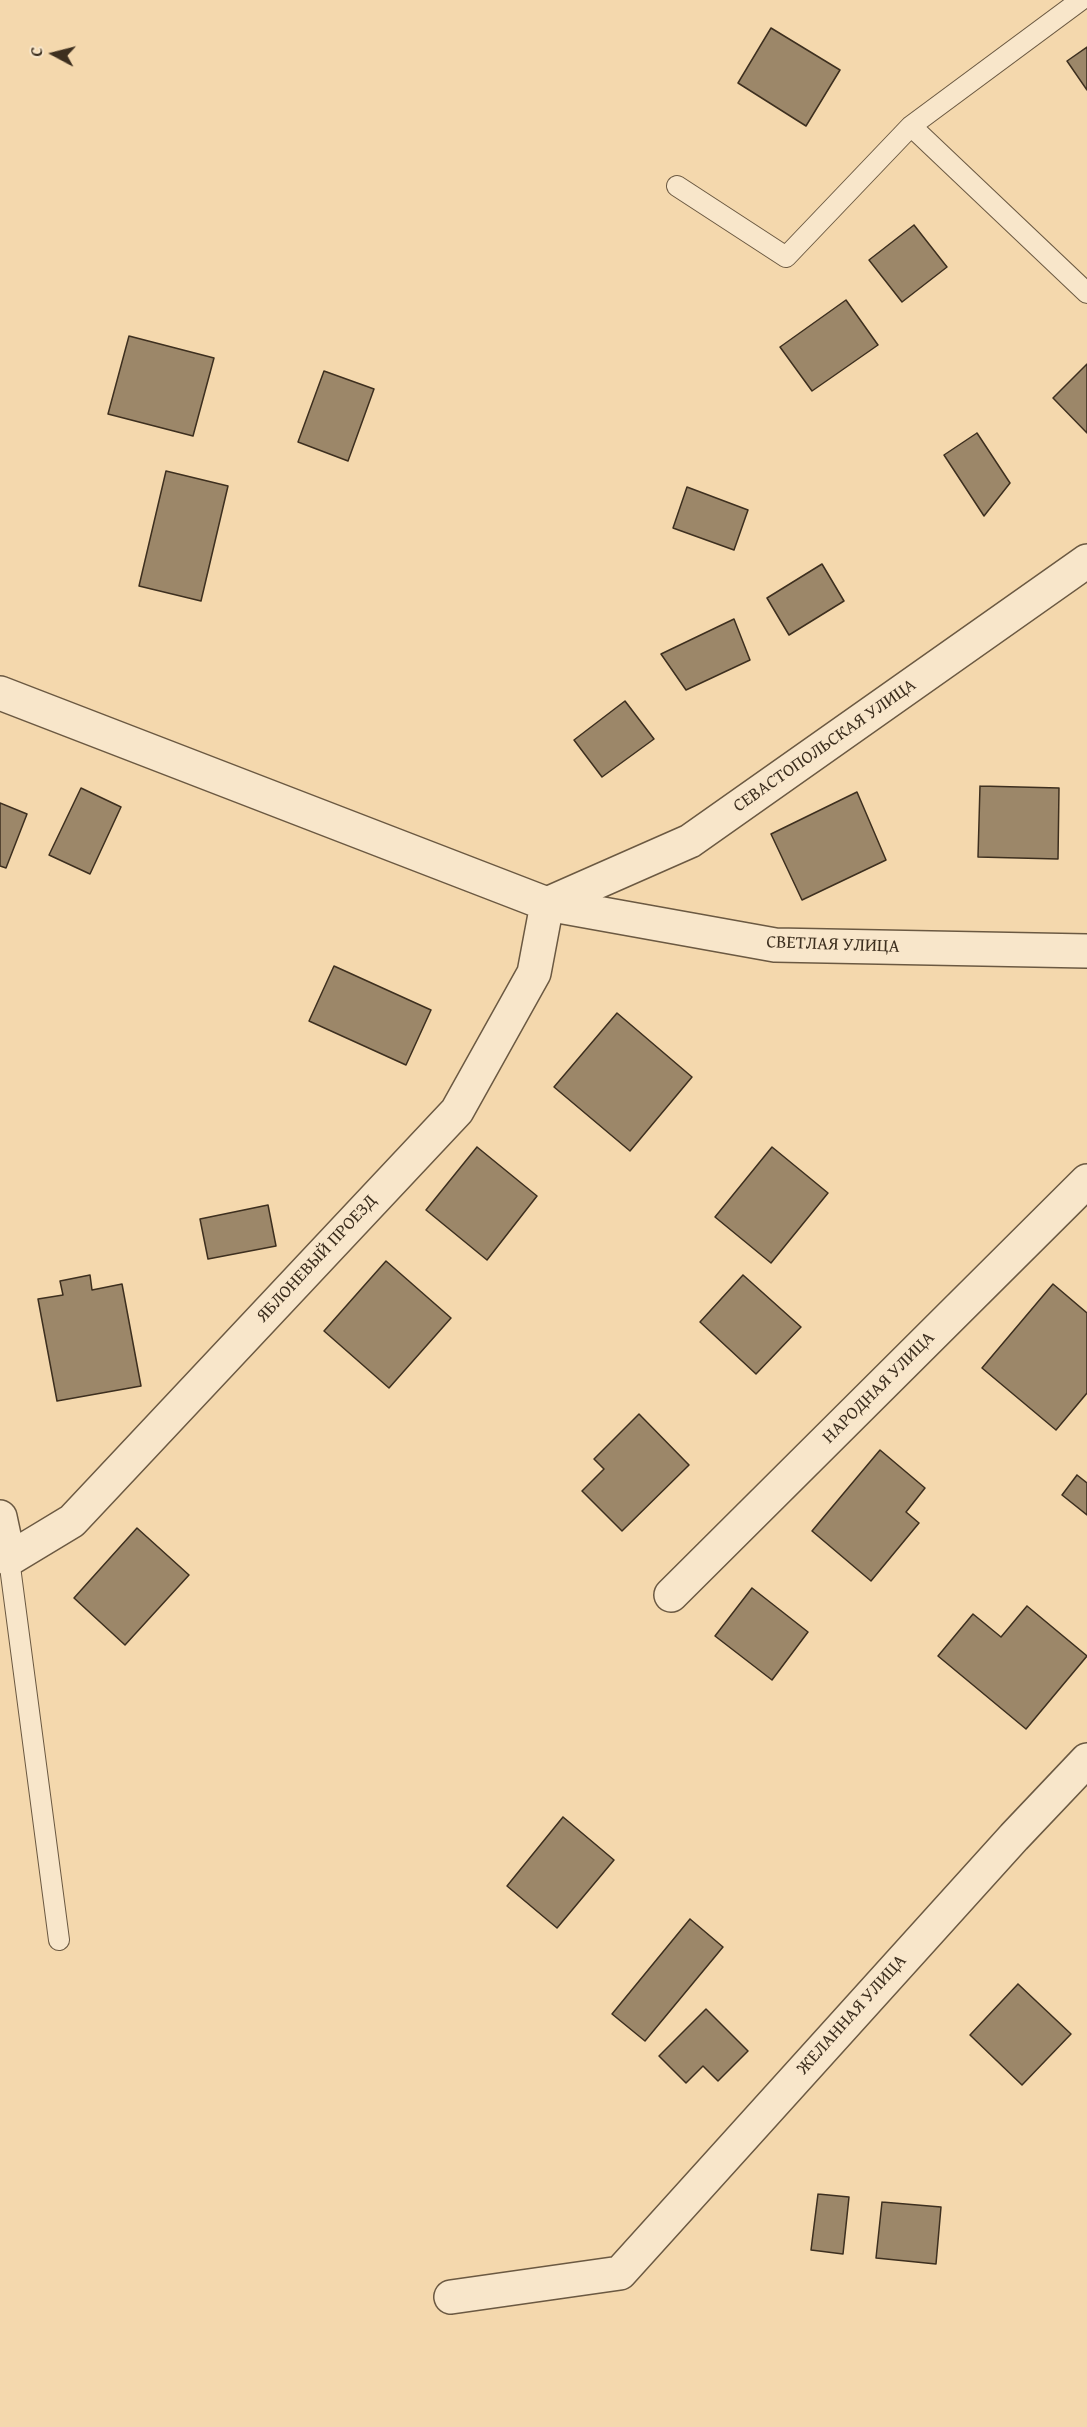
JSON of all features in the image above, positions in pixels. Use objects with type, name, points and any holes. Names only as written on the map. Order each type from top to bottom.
[{"type":"street","name":"СЕВАСТОПОЛЬСКАЯ УЛИЦА","points":[[547,904],[690,841],[1087,561]]},
{"type":"street","name":"СВЕТЛАЯ УЛИЦА","points":[[0,693],[547,904],[776,945],[1087,951]]},
{"type":"street","name":"ЯБЛОНЕВЫЙ ПРОЕЗД","points":[[9,1559],[72,1521],[457,1111],[534,972],[547,904]]},
{"type":"street","name":"НАРОДНАЯ УЛИЦА","points":[[671,1595],[1087,1182]]},
{"type":"street","points":[[0,1517],[9,1559]]},
{"type":"street","name":"ЖЕЛАННАЯ УЛИЦА","points":[[451,2297],[620,2273],[1014,1837],[1087,1760]]},
{"type":"lane","points":[[677,186],[786,257],[911,126],[1081,0]]},
{"type":"lane","points":[[911,126],[1087,293]]},
{"type":"lane","points":[[9,1559],[59,1940]]},
{"type":"building","points":[[771,28],[840,70],[806,126],[738,83]]},
{"type":"building","points":[[1087,47],[1087,90],[1067,61]]},
{"type":"building","points":[[914,225],[947,267],[902,302],[869,260]]},
{"type":"building","points":[[846,300],[878,345],[812,391],[780,347]]},
{"type":"building","points":[[129,336],[214,358],[193,436],[108,414]]},
{"type":"building","points":[[1087,364],[1087,433],[1053,398]]},
{"type":"building","points":[[324,371],[374,389],[348,461],[298,442]]},
{"type":"building","points":[[977,433],[1010,483],[984,516],[944,455]]},
{"type":"building","points":[[166,471],[228,486],[201,601],[139,586]]},
{"type":"building","points":[[687,487],[748,510],[734,550],[673,528]]},
{"type":"building","points":[[822,564],[844,601],[789,635],[767,598]]},
{"type":"building","points":[[734,619],[750,660],[686,690],[661,654]]},
{"type":"building","points":[[625,701],[654,739],[602,777],[574,740]]},
{"type":"building","points":[[980,786],[1059,788],[1058,859],[978,857]]},
{"type":"building","points":[[81,788],[121,807],[90,874],[49,855]]},
{"type":"building","points":[[857,792],[886,860],[802,900],[771,834]]},
{"type":"building","points":[[0,803],[27,814],[6,868],[0,866]]},
{"type":"building","points":[[334,966],[431,1010],[406,1065],[309,1021]]},
{"type":"building","points":[[617,1013],[692,1077],[630,1151],[554,1087]]},
{"type":"building","points":[[477,1147],[537,1196],[487,1260],[426,1210]]},
{"type":"building","points":[[772,1147],[828,1193],[771,1263],[715,1217]]},
{"type":"building","points":[[268,1205],[276,1246],[208,1259],[200,1219]]},
{"type":"building","points":[[386,1261],[451,1318],[389,1388],[324,1331]]},
{"type":"building","points":[[90,1275],[92,1290],[122,1284],[141,1386],[57,1401],[38,1299],[63,1295],[60,1281]]},
{"type":"building","points":[[743,1275],[801,1327],[756,1374],[700,1322]]},
{"type":"building","points":[[1053,1284],[1087,1313],[1087,1393],[1056,1430],[982,1368]]},
{"type":"building","points":[[639,1414],[689,1465],[622,1531],[582,1491],[604,1469],[594,1459]]},
{"type":"building","points":[[880,1450],[925,1488],[906,1512],[919,1523],[871,1581],[812,1531]]},
{"type":"building","points":[[1077,1475],[1087,1483],[1087,1515],[1062,1495]]},
{"type":"building","points":[[137,1528],[189,1575],[125,1645],[74,1598]]},
{"type":"building","points":[[752,1588],[808,1632],[772,1680],[715,1636]]},
{"type":"building","points":[[1027,1606],[1087,1656],[1026,1729],[938,1656],[973,1614],[1001,1637]]},
{"type":"building","points":[[563,1817],[614,1860],[557,1928],[507,1886]]},
{"type":"building","points":[[690,1919],[723,1947],[645,2041],[612,2014]]},
{"type":"building","points":[[1018,1984],[1071,2034],[1022,2085],[970,2035]]},
{"type":"building","points":[[706,2009],[748,2051],[718,2081],[703,2066],[686,2083],[659,2056]]},
{"type":"building","points":[[818,2194],[849,2197],[843,2254],[811,2250]]},
{"type":"building","points":[[882,2202],[941,2207],[936,2264],[876,2258]]}]
